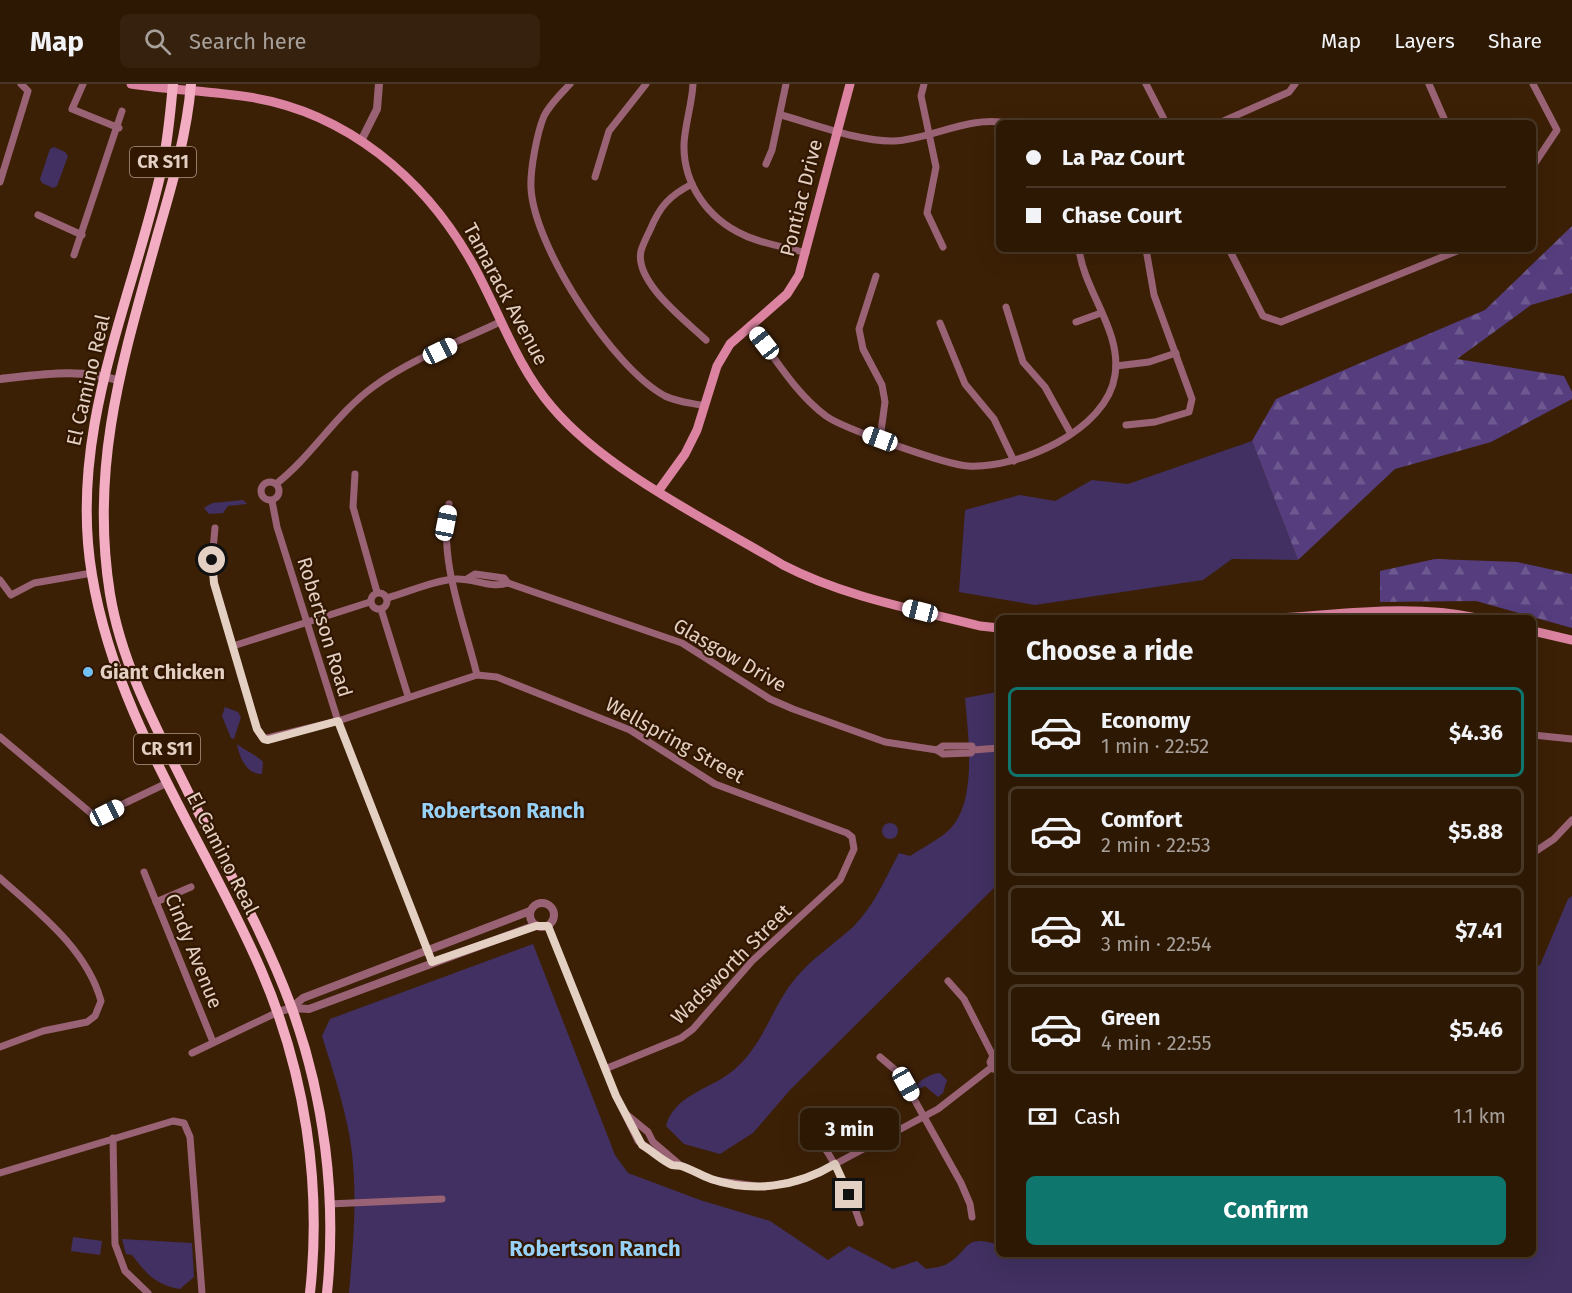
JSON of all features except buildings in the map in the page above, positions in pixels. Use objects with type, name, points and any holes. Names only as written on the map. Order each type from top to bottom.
[{"type":"main road","name":"Tamarack Avenue","points":[[131,84],[173,86],[248,97],[292,108],[361,141],[417,186],[448,222],[472,263],[525,370],[551,406],[599,453],[814,581],[839,591],[980,626],[996,628]]},
{"type":"main road","name":"Pontiac Drive","points":[[659,490],[685,454],[705,406],[717,366],[730,344],[788,294],[799,275],[850,84]]},
{"type":"main road","name":"El Camino Real","points":[[173,86],[168,140],[103,376],[88,463],[88,536],[92,573],[103,630],[126,699],[260,967],[278,1012],[298,1079],[306,1116],[314,1229],[310,1293]]},
{"type":"main road","name":"El Camino Real","points":[[190,88],[173,180],[117,380],[106,447],[102,504],[106,566],[117,626],[141,698],[262,940],[303,1040],[320,1113],[329,1204],[327,1293]]},
{"type":"main road","points":[[1336,615],[1430,612],[1452,615]]},
{"type":"main road","points":[[1536,632],[1572,640]]},
{"type":"street","points":[[0,182],[28,91],[21,84]]},
{"type":"street","points":[[83,84],[72,109],[119,129]]},
{"type":"street","points":[[361,141],[377,109],[380,84]]},
{"type":"street","points":[[570,84],[550,108],[539,132],[530,186],[537,219],[575,298],[591,322],[636,375],[665,396],[705,406]]},
{"type":"street","points":[[595,177],[609,131],[646,84]]},
{"type":"street","points":[[693,84],[684,142],[685,159],[692,184],[715,218],[744,236],[806,253]]},
{"type":"street","points":[[766,164],[781,115],[786,84]]},
{"type":"street","points":[[924,84],[921,96],[936,167],[927,213],[943,246]]},
{"type":"street","points":[[1146,84],[1164,120]]},
{"type":"street","points":[[1226,120],[1289,92],[1295,84]]},
{"type":"street","points":[[1430,84],[1445,120]]},
{"type":"street","points":[[1533,84],[1557,130],[1536,162]]},
{"type":"street","points":[[74,255],[119,129],[122,111]]},
{"type":"street","points":[[781,115],[878,140],[895,141],[982,121],[996,122]]},
{"type":"street","points":[[692,184],[672,194],[658,209],[641,251],[641,263],[651,286],[706,340]]},
{"type":"street","points":[[38,215],[82,235]]},
{"type":"street","points":[[750,325],[806,397],[826,416],[880,439],[964,466],[989,466],[1014,461],[1071,434],[1096,416],[1107,400],[1116,366],[1108,327],[1083,268],[1080,252]]},
{"type":"street","points":[[1126,425],[1155,422],[1189,412],[1192,399],[1154,295],[1147,252]]},
{"type":"street","points":[[1231,252],[1263,316],[1281,322],[1455,252]]},
{"type":"street","points":[[876,276],[859,329],[863,350],[882,385],[885,402],[880,439]]},
{"type":"street","points":[[1006,307],[1023,362],[1045,387],[1071,434]]},
{"type":"street","points":[[1076,322],[1101,313]]},
{"type":"street","points":[[276,484],[348,409],[374,387],[409,366],[500,322]]},
{"type":"street","points":[[940,323],[965,384],[994,419],[1014,461]]},
{"type":"street","points":[[1116,366],[1149,362],[1176,353]]},
{"type":"street","points":[[0,379],[61,373],[103,376],[117,380]]},
{"type":"street","points":[[354,474],[353,507],[377,592]]},
{"type":"street","points":[[268,482],[276,484],[279,493],[272,501],[262,497],[261,488],[268,482]]},
{"type":"street","name":"Robertson Road","points":[[272,501],[306,622],[338,721],[432,962]]},
{"type":"street","points":[[449,504],[446,545],[477,675]]},
{"type":"street","points":[[214,528],[212,560],[214,583],[233,646],[370,602]]},
{"type":"street","points":[[0,580],[10,594],[34,583],[92,573]]},
{"type":"street","name":"Glasgow Drive","points":[[387,598],[453,579],[467,579],[475,574],[489,580],[504,578],[508,583],[682,643],[770,699],[885,742],[937,750],[943,746],[972,746],[973,750],[996,748]]},
{"type":"street","points":[[377,592],[384,594],[387,598],[387,604],[381,609],[375,608],[370,602],[371,596],[377,592]]},
{"type":"street","points":[[381,609],[408,696]]},
{"type":"street","name":"Wellspring Street","points":[[233,646],[257,729],[264,739],[338,721],[477,675],[510,680],[630,730],[715,784],[847,833],[852,837],[854,849]]},
{"type":"street","points":[[1536,735],[1572,739]]},
{"type":"street","points":[[0,737],[98,816],[167,783]]},
{"type":"street","points":[[1536,851],[1554,839],[1572,820]]},
{"type":"street","name":"Wadsworth Street","points":[[605,1069],[681,1038],[693,1029],[758,955],[840,879],[854,849]]},
{"type":"street","name":"Cindy Avenue","points":[[144,873],[213,1042]]},
{"type":"street","points":[[0,878],[49,921],[72,949],[99,993],[99,1010],[87,1022],[43,1031],[0,1047]]},
{"type":"street","points":[[156,902],[191,887]]},
{"type":"street","points":[[192,1053],[291,1008],[303,998],[530,911],[538,903],[550,905],[555,917],[548,926]]},
{"type":"street","points":[[530,911],[530,919],[536,926]]},
{"type":"street","points":[[291,1008],[308,1010],[432,962],[536,926],[548,926]]},
{"type":"street","points":[[548,926],[605,1069],[628,1123],[639,1141],[651,1144],[680,1166],[726,1183],[769,1187],[798,1181],[924,1117],[995,1068],[990,1062],[996,1056],[964,999],[948,981]]},
{"type":"street","points":[[880,1057],[900,1074],[961,1183],[970,1204],[972,1217]]},
{"type":"street","points":[[626,1114],[648,1132],[651,1144]]},
{"type":"street","points":[[0,1173],[173,1121],[184,1123],[190,1137],[202,1293]]},
{"type":"street","points":[[804,1121],[820,1139],[835,1164],[860,1223]]},
{"type":"street","points":[[113,1138],[115,1244],[125,1271],[148,1293]]},
{"type":"street","points":[[329,1204],[442,1199]]},
{"type":"shaded area","points":[[54,147],[68,156],[57,186],[53,188],[42,183],[40,179],[50,149]]},
{"type":"shaded area","points":[[1252,441],[1298,560],[1232,559],[1203,580],[1035,605],[959,592],[965,510],[1020,495],[1055,501],[1092,480],[1128,484]]},
{"type":"shaded area","points":[[243,500],[247,504],[228,506],[223,513],[209,514],[204,508],[212,503]]},
{"type":"shaded area","points":[[996,692],[996,886],[790,1090],[753,1133],[720,1154],[684,1144],[666,1126],[676,1107],[742,1063],[759,1040],[795,979],[815,958],[853,927],[867,910],[899,853],[910,856],[945,834],[958,818],[968,786],[969,749],[965,698]]},
{"type":"shaded area","points":[[225,707],[238,712],[241,717],[234,739],[231,738],[222,716]]},
{"type":"shaded area","points":[[237,744],[263,762],[262,774],[252,772],[248,768]]},
{"type":"shaded area","points":[[890,823],[896,825],[898,831],[896,837],[890,839],[884,837],[882,831],[884,825]]},
{"type":"shaded area","points":[[1572,896],[1572,1293],[349,1293],[353,1249],[353,1159],[343,1105],[322,1036],[330,1019],[533,944],[615,1155],[628,1173],[700,1200],[770,1221],[828,1260],[849,1246],[893,1269],[917,1261],[926,1269],[945,1265],[954,1260],[972,1242],[978,1241],[996,1244],[996,1257],[1536,1257],[1536,967],[1540,965],[1568,899]]},
{"type":"shaded area","points":[[940,1073],[947,1080],[943,1093],[938,1097],[925,1086],[919,1089],[917,1085],[921,1081]]},
{"type":"shaded area","points":[[73,1237],[102,1241],[100,1255],[71,1251]]},
{"type":"shaded area","points":[[122,1239],[192,1243],[194,1277],[180,1289],[164,1285],[147,1273],[132,1255],[126,1254]]},
{"type":"green space","points":[[1572,226],[1572,293],[1531,305],[1457,359],[1564,376],[1572,392],[1572,399],[1491,442],[1395,469],[1298,560],[1252,441],[1276,399],[1485,310]]},
{"type":"green space","points":[[1435,559],[1517,562],[1572,574],[1572,628],[1536,618],[1536,615],[1526,615],[1476,601],[1380,602],[1380,571]]},
{"type":"place","name":"Giant Chicken","points":[[88,672]]},
{"type":"district","name":"Robertson Ranch","points":[[503,811]]},
{"type":"district","name":"Robertson Ranch","points":[[595,1248]]},
{"type":"route","points":[[212,560],[214,583],[257,729],[264,739],[268,740],[338,721],[432,962],[536,926],[548,926],[616,1096],[626,1114],[628,1123],[642,1145],[649,1147],[673,1165],[713,1180],[739,1185],[769,1187],[798,1181],[835,1164],[849,1195]]}]
